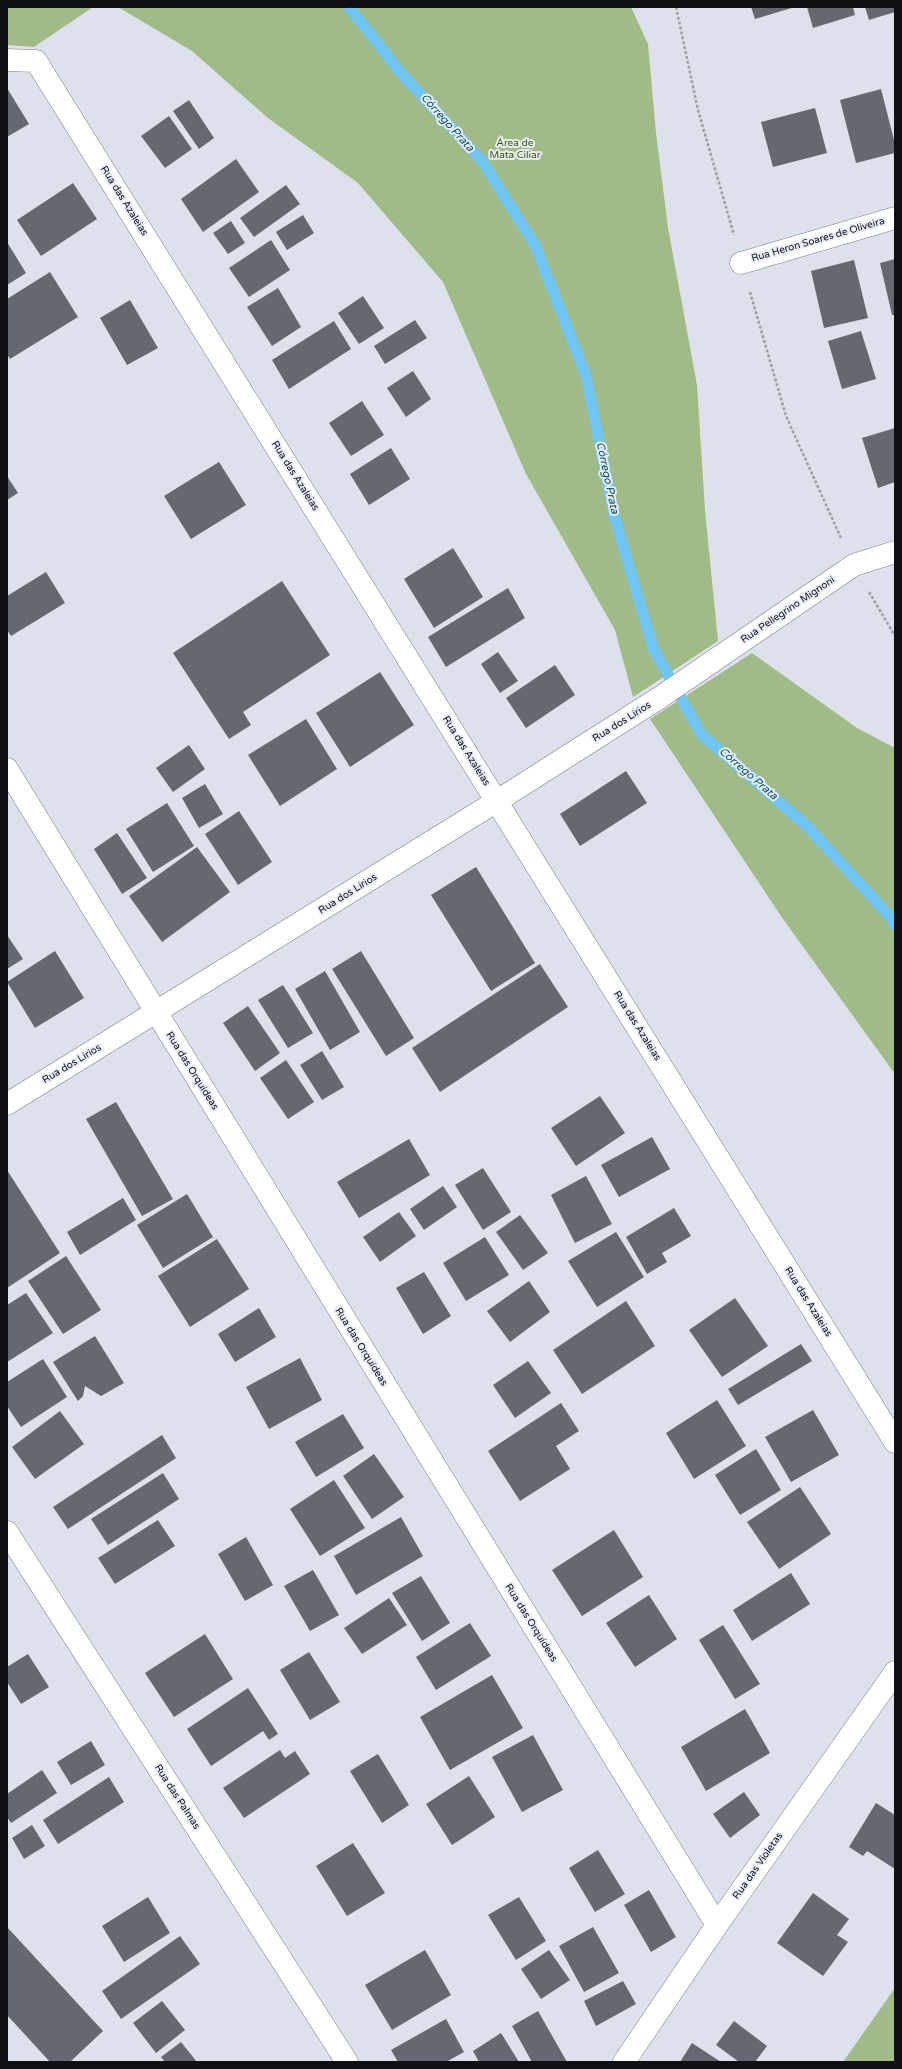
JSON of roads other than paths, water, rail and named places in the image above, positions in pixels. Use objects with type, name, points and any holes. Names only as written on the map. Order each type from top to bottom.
[{"type":"street","name":"Rua das Azaleias","points":[[7,60],[36,61],[895,1442]]},
{"type":"street","name":"Rua Heron Soares de Oliveira","points":[[741,262],[895,218]]},
{"type":"street","name":"Rua Pellegrino Mignoni","points":[[686,679],[854,565],[895,552]]},
{"type":"street","name":"Rua dos Lírios","points":[[7,1104],[497,801],[659,698],[686,679]]},
{"type":"street","name":"Rua das Orquídeas","points":[[7,769],[717,1925]]},
{"type":"street","name":"Rua das Palmas","points":[[7,1532],[347,2062]]},
{"type":"street","name":"Rua das Violetas","points":[[624,2062],[717,1925],[895,1672]]},
{"type":"waterway","name":"Córrego Prata","points":[[349,7],[401,73],[482,161],[535,245],[586,376],[614,515],[653,648],[701,734],[808,827],[892,919],[895,926]]},
{"type":"park label","name":"Área de Mata Ciliar","points":[[515,148]]}]
